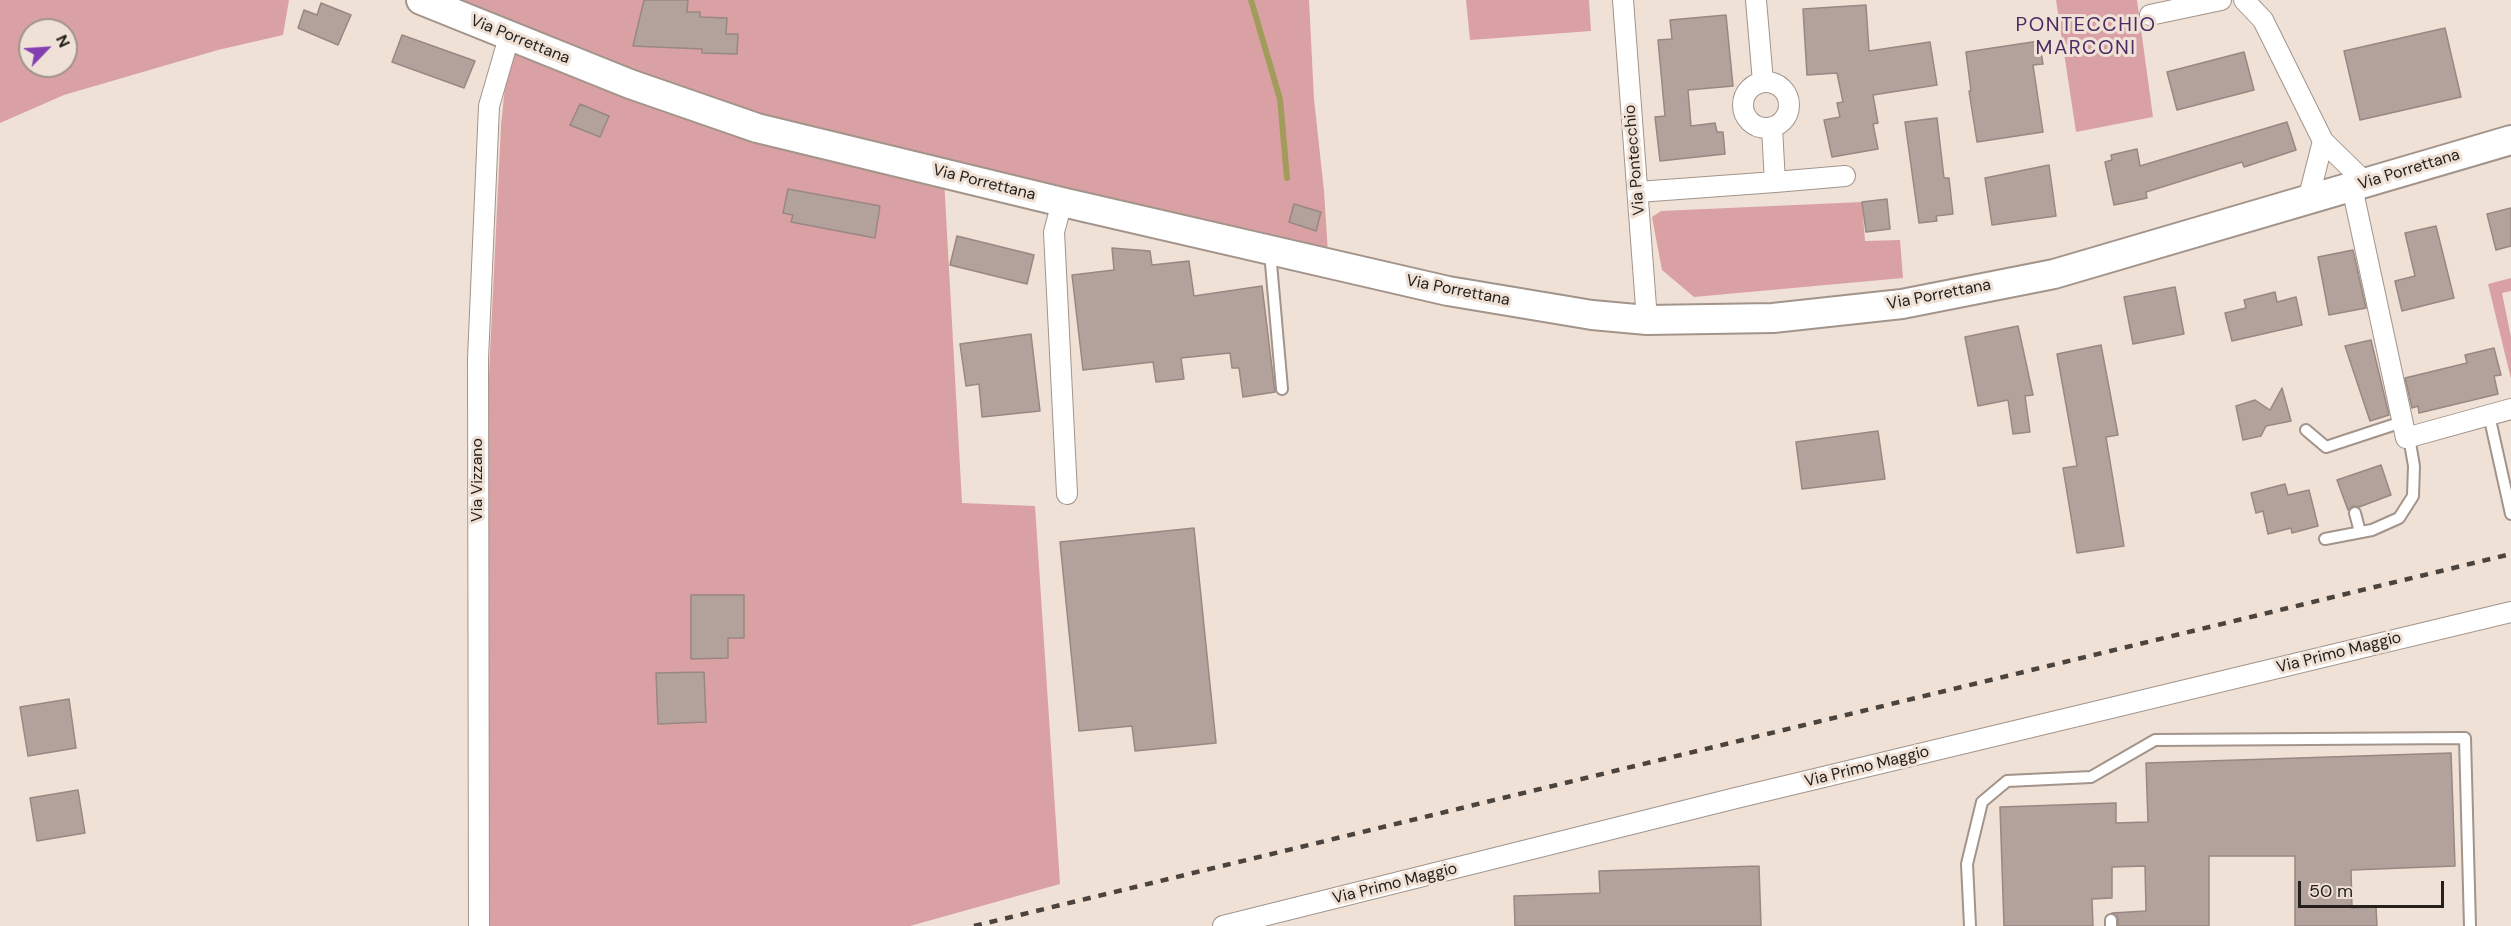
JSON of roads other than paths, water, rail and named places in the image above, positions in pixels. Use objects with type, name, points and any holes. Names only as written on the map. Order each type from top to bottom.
[{"type":"main road","name":"Via Porrettana","points":[[421,0],[508,37],[630,84],[758,128],[1062,202],[1448,291],[1592,315],[1647,320],[1773,318],[1902,304],[2054,274],[2511,140]]},
{"type":"street","name":"Via Pontecchio","points":[[1623,0],[1647,320]]},
{"type":"street","points":[[1756,0],[1764,82]]},
{"type":"street","points":[[2150,15],[2221,0]]},
{"type":"street","points":[[2244,0],[2263,20],[2323,141],[2359,185],[2405,430],[2511,409]]},
{"type":"street","name":"Via Vizzano","points":[[479,926],[478,359],[489,106],[508,37]]},
{"type":"street","points":[[1764,82],[1774,83],[1782,88],[1788,96],[1790,106],[1781,124],[1772,128],[1761,128],[1751,123],[1745,115],[1743,104],[1746,94],[1753,86],[1764,82]]},
{"type":"street","points":[[1772,128],[1775,182]]},
{"type":"street","points":[[2308,200],[2323,141]]},
{"type":"street","points":[[1638,192],[1845,176]]},
{"type":"street","points":[[1062,202],[1054,232],[1067,494]]},
{"type":"street","name":"Via Primo Maggio","points":[[1223,926],[1737,798],[2511,612]]},
{"type":"lane","points":[[1270,249],[1282,390]]},
{"type":"lane","points":[[2489,415],[2511,514]]},
{"type":"lane","points":[[2306,430],[2326,447],[2405,430],[2414,466],[2413,496],[2399,518],[2372,530],[2325,539]]},
{"type":"lane","points":[[2355,513],[2360,532]]},
{"type":"lane","points":[[1970,926],[1967,864],[1982,802],[2007,781],[2091,777],[2155,740],[2465,738],[2470,926]]},
{"type":"waterway","points":[[1251,0],[1280,99],[1287,178]]},
{"type":"railway","points":[[974,926],[2511,554]]},
{"type":"district","name":"PONTECCHIO MARCONI","points":[[2086,38]]}]
